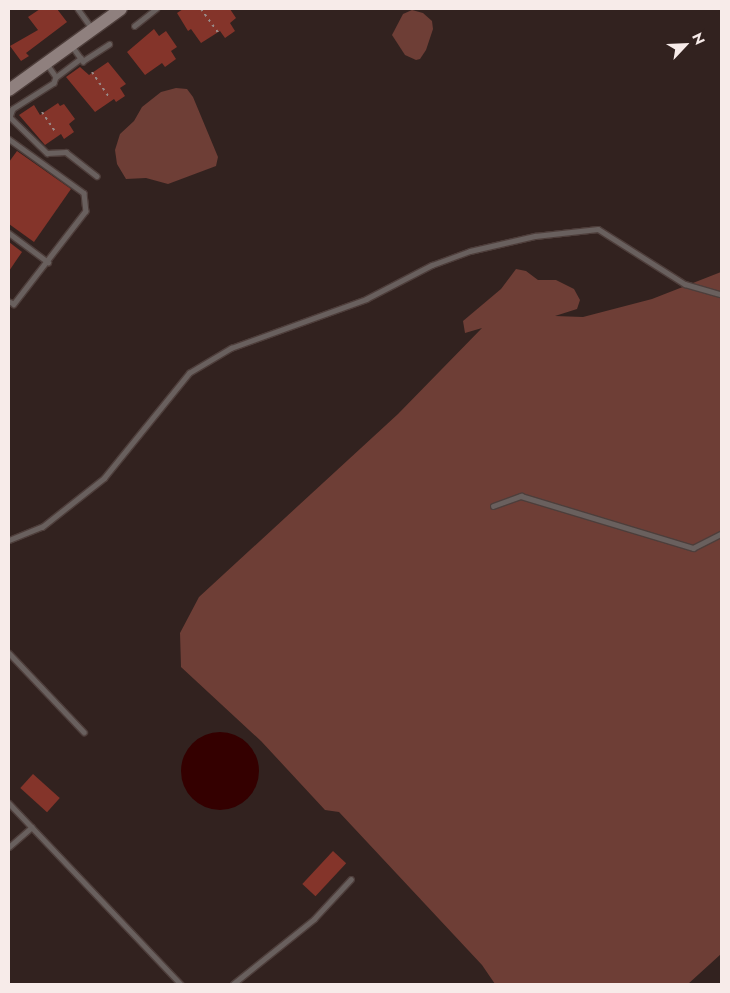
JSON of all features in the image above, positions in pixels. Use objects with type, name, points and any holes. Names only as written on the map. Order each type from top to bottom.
[{"type":"main road","points":[[9,90],[121,9]]},
{"type":"lane","points":[[78,9],[93,29]]},
{"type":"lane","points":[[134,26],[156,9]]},
{"type":"lane","points":[[71,45],[83,61],[109,44]]},
{"type":"lane","points":[[81,58],[56,77],[54,83],[13,109],[10,116],[47,153],[66,152],[97,176]]},
{"type":"lane","points":[[46,63],[56,77]]},
{"type":"lane","points":[[9,139],[84,194],[86,210],[14,304],[9,302]]},
{"type":"lane","points":[[9,540],[42,527],[104,478],[189,372],[231,348],[366,299],[432,265],[470,251],[535,236],[598,229],[685,284],[721,294]]},
{"type":"lane","points":[[9,233],[48,262]]},
{"type":"lane","points":[[493,506],[521,496],[693,548],[721,534]]},
{"type":"lane","points":[[9,652],[84,732]]},
{"type":"lane","points":[[9,803],[181,984]]},
{"type":"lane","points":[[9,847],[32,827]]},
{"type":"lane","points":[[233,984],[314,919],[351,880]]},
{"type":"path","points":[[201,9],[220,35]]},
{"type":"path","points":[[92,72],[110,99]]},
{"type":"path","points":[[42,112],[56,133]]},
{"type":"shaded area","points":[[412,10],[423,13],[432,21],[433,29],[426,50],[420,59],[416,60],[405,55],[392,35],[403,14]]},
{"type":"shaded area","points":[[176,88],[187,89],[193,97],[218,157],[216,166],[168,184],[146,178],[126,179],[117,164],[115,150],[120,134],[134,121],[142,107],[161,92]]},
{"type":"shaded area","points":[[516,269],[526,271],[538,280],[556,280],[574,289],[580,300],[577,309],[555,316],[583,317],[652,299],[721,272],[721,954],[688,984],[495,984],[482,965],[339,812],[325,810],[261,741],[181,667],[180,633],[199,597],[398,414],[482,328],[465,333],[463,321],[501,289]]},
{"type":"shaded area","points":[[220,732],[235,735],[247,744],[256,756],[259,771],[256,786],[247,798],[235,807],[220,810],[205,807],[193,798],[184,786],[181,771],[184,756],[193,744],[205,735]]},
{"type":"building","points":[[40,9],[57,9],[67,22],[26,53],[29,56],[21,61],[10,46],[38,30],[28,17]]},
{"type":"building","points":[[183,9],[230,9],[236,18],[230,23],[235,31],[225,38],[220,31],[201,43],[191,29],[188,31],[177,13]]},
{"type":"building","points":[[154,29],[159,36],[166,31],[177,47],[171,51],[176,59],[165,67],[162,63],[145,75],[127,52]]},
{"type":"building","points":[[108,62],[126,84],[120,88],[125,96],[116,102],[114,99],[95,112],[66,77],[80,67],[89,75]]},
{"type":"building","points":[[58,103],[60,106],[64,104],[75,119],[69,124],[74,132],[64,139],[61,134],[45,145],[19,115],[34,105],[40,115]]},
{"type":"building","points":[[17,151],[71,189],[34,242],[9,224],[9,162]]},
{"type":"building","points":[[9,242],[22,252],[9,271]]},
{"type":"building","points":[[33,774],[60,798],[47,812],[20,788]]},
{"type":"building","points":[[333,851],[346,863],[315,896],[302,884]]}]
